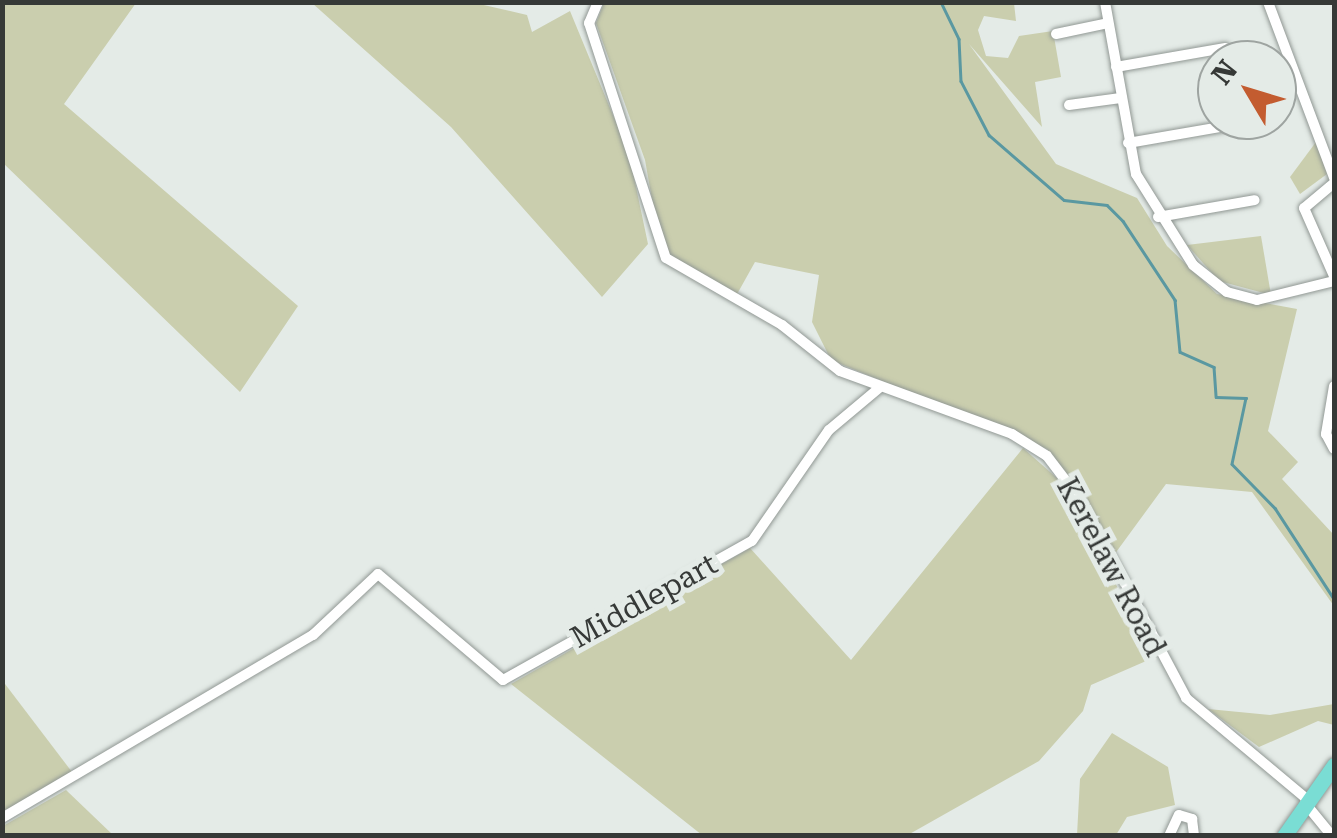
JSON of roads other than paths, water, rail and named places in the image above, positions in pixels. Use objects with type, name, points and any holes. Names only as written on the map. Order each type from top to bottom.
[{"type":"main road","points":[[1284,836],[1334,765]]},
{"type":"street","name":"Kerelaw Road","points":[[598,2],[589,23],[645,178],[659,250],[782,324],[831,366],[879,388],[1012,434],[1047,456],[1082,502],[1146,638],[1186,698],[1306,801],[1332,836]]},
{"type":"street","points":[[1104,2],[1128,143],[1158,217],[1203,275],[1242,298],[1283,300],[1334,278],[1304,208],[1334,181],[1268,2]]},
{"type":"street","points":[[1056,34],[1108,23]]},
{"type":"street","points":[[1116,67],[1197,53]]},
{"type":"street","points":[[1069,105],[1121,98]]},
{"type":"street","points":[[1128,143],[1197,131]]},
{"type":"street","points":[[1158,217],[1255,200]]},
{"type":"street","points":[[1334,386],[1326,434],[1334,449]]},
{"type":"street","name":"Middlepart","points":[[2,818],[313,635],[378,574],[503,680],[752,540],[829,430],[879,388]]},
{"type":"street","points":[[1169,836],[1179,814],[1192,819],[1194,835]]},
{"type":"waterway","points":[[941,2],[959,39],[961,81],[989,135],[1064,200],[1107,205],[1123,221],[1175,300],[1180,352],[1214,367],[1216,397],[1246,398],[1232,464],[1275,508],[1334,599]]}]
